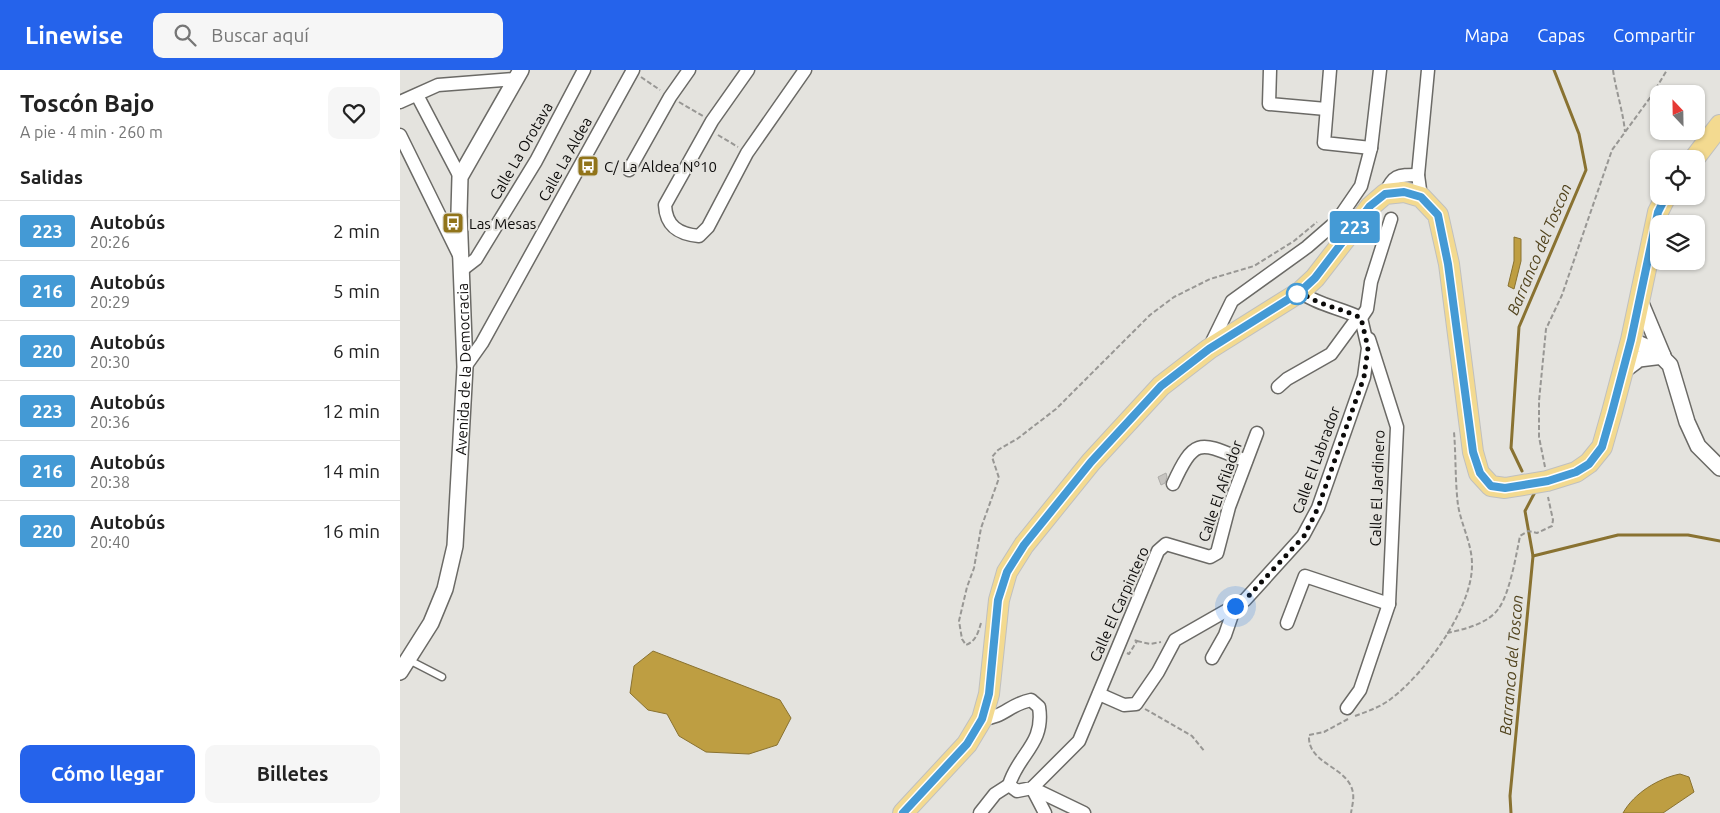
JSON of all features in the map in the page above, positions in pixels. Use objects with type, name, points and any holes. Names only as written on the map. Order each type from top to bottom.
[{"type":"main road","points":[[1701,150],[1720,125]]},
{"type":"main road","points":[[903,813],[967,744],[982,719],[989,694],[998,600],[1007,572],[1024,545],[1091,462],[1161,386],[1209,349],[1300,292],[1315,278],[1370,206],[1385,194],[1404,192],[1421,197],[1438,215],[1448,264],[1473,452],[1480,473],[1491,486],[1505,488],[1548,481],[1576,472],[1589,464],[1602,447],[1631,340],[1658,212],[1662,205]]},
{"type":"street","name":"Calle La Orotava","points":[[462,263],[476,259],[536,161],[584,70]]},
{"type":"street","name":"Calle La Aldea","points":[[465,367],[482,343],[633,70]]},
{"type":"street","points":[[629,170],[670,96],[689,70]]},
{"type":"street","points":[[748,70],[707,129],[665,205],[665,216],[671,227],[687,235],[699,236],[708,227],[747,153],[805,70]]},
{"type":"street","points":[[1270,70],[1269,104],[1326,109]]},
{"type":"street","points":[[1330,70],[1324,143],[1371,148]]},
{"type":"street","points":[[1209,349],[1232,301],[1307,247],[1337,221],[1360,186],[1371,148],[1380,70]]},
{"type":"street","points":[[1421,197],[1418,175],[1428,70]]},
{"type":"street","points":[[400,102],[438,86],[518,74]]},
{"type":"street","name":"Avenida de la Democracia","points":[[404,666],[432,623],[445,588],[455,546],[465,367],[460,177],[518,74]]},
{"type":"street","points":[[417,95],[460,177]]},
{"type":"street","points":[[400,135],[462,263]]},
{"type":"street","points":[[1385,194],[1391,180],[1400,175],[1418,175]]},
{"type":"street","points":[[1278,387],[1286,379],[1331,354],[1353,324],[1361,318],[1367,309],[1371,282],[1391,219]]},
{"type":"street","points":[[1300,292],[1313,302],[1343,310],[1361,318]]},
{"type":"street","points":[[1232,301],[1231,317],[1238,331]]},
{"type":"street","points":[[1640,301],[1663,356],[1670,365],[1687,422],[1698,446],[1720,468]]},
{"type":"street","name":"Calle El Jardinero","points":[[1347,708],[1360,690],[1388,604],[1396,427],[1376,356],[1361,318]]},
{"type":"street","name":"Calle El Labrador","points":[[1175,640],[1245,600],[1304,536],[1318,508],[1364,377],[1368,348],[1361,318]]},
{"type":"street","points":[[1631,340],[1663,356]]},
{"type":"street","points":[[1623,371],[1639,359],[1663,356]]},
{"type":"street","name":"Calle El Afilador","points":[[1210,557],[1217,553],[1228,507],[1257,433]]},
{"type":"street","points":[[1173,484],[1186,456],[1196,448],[1211,447],[1246,461]]},
{"type":"street","name":"Calle El Carpintero","points":[[1099,694],[1158,550],[1166,544],[1210,557]]},
{"type":"street","points":[[1287,623],[1306,576],[1388,604]]},
{"type":"street","points":[[1212,658],[1225,635],[1235,606]]},
{"type":"street","points":[[1009,785],[1017,791],[1032,788],[1079,741],[1099,694],[1124,705],[1136,704],[1158,672],[1175,640]]},
{"type":"street","points":[[980,813],[995,794],[1009,785],[1012,776],[1035,742],[1042,721],[1039,707],[1031,700],[1019,702],[995,718],[982,719]]},
{"type":"street","points":[[1032,788],[1045,813]]},
{"type":"street","points":[[1032,788],[1084,813]]},
{"type":"lane","points":[[404,666],[442,677]]},
{"type":"path","points":[[1613,70],[1625,132]]},
{"type":"path","points":[[1447,633],[1468,628],[1489,618],[1500,608],[1520,536],[1528,531],[1537,533],[1552,526],[1553,520],[1548,502],[1548,481],[1539,437],[1546,329],[1562,295],[1612,150],[1668,70]]},
{"type":"path","points":[[707,129],[747,153]]},
{"type":"path","points":[[998,600],[988,607],[977,636],[972,643],[966,645],[962,639],[959,621],[967,587],[974,568],[981,528],[999,478],[992,457],[998,450],[1017,439],[1056,409],[1150,315],[1174,297],[1210,279],[1254,266],[1294,241],[1323,217],[1337,221]]},
{"type":"path","points":[[1351,813],[1353,792],[1345,778],[1312,753],[1308,744],[1309,735],[1324,732],[1352,717],[1378,708],[1391,699],[1426,665],[1464,603],[1471,576],[1472,562],[1458,505],[1454,424]]},
{"type":"path","points":[[1137,641],[1150,644],[1175,640]]},
{"type":"path","points":[[1136,704],[1192,736],[1205,752]]},
{"type":"shaded area","points":[[1514,237],[1521,239],[1521,261],[1514,289],[1508,286],[1514,261]]},
{"type":"shaded area","points":[[653,651],[780,700],[791,718],[777,745],[749,754],[706,752],[679,736],[667,714],[648,710],[630,693],[634,666]]},
{"type":"shaded area","points":[[1680,774],[1689,777],[1694,792],[1663,813],[1623,813],[1640,793],[1664,779]]},
{"type":"building","points":[[1166,473],[1165,483],[1161,485],[1158,477]]},
{"type":"waterway","name":"Barranco del Toscon","points":[[1522,471],[1511,448],[1519,327],[1586,170],[1579,134],[1554,70]]},
{"type":"waterway","name":"Barranco del Toscon","points":[[1511,813],[1510,796],[1533,556],[1525,511],[1535,492]]},
{"type":"waterway","points":[[1533,556],[1618,535],[1688,535],[1720,541]]},
{"type":"bus line","name":"223","points":[[903,813],[967,744],[982,719],[989,694],[998,600],[1007,572],[1024,545],[1091,462],[1161,386],[1195,358],[1300,292],[1315,278],[1370,206],[1385,194],[1404,192],[1421,197],[1438,215],[1448,264],[1473,452],[1480,473],[1491,486],[1505,488],[1548,481],[1576,472],[1589,464],[1602,447],[1631,340],[1658,212],[1662,205]]},
{"type":"place","name":"C/ La Aldea Nº10","points":[[588,166]]},
{"type":"place","name":"Las Mesas","points":[[453,223]]},
{"type":"route","points":[[1235,606],[1245,600],[1304,536],[1318,508],[1337,458],[1364,377],[1368,348],[1361,318],[1326,304],[1313,302],[1300,292],[1295,296],[1297,294]]}]
